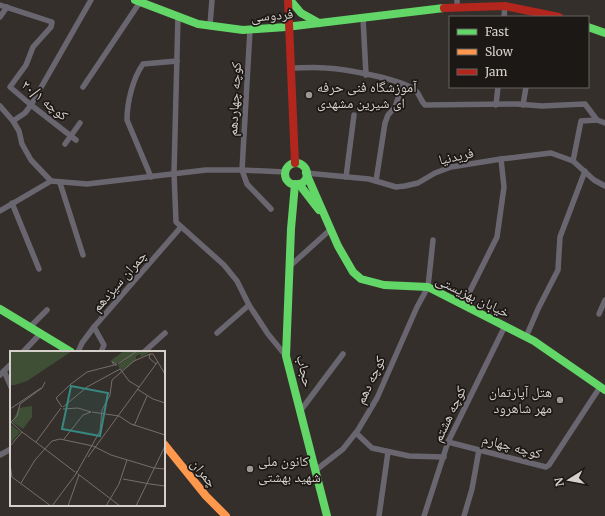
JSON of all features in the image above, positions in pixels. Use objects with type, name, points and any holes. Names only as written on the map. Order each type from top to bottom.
[{"type":"street","points":[[13,121],[25,113],[31,105],[90,0]]},
{"type":"street","points":[[210,26],[212,0]]},
{"type":"street","points":[[289,0],[301,13],[319,23]]},
{"type":"street","points":[[289,0],[290,68],[295,163]]},
{"type":"street","points":[[83,87],[138,1]]},
{"type":"street","name":"فردوسی","points":[[138,1],[154,3],[178,16],[198,24],[243,30],[363,18],[457,3],[505,6],[552,16]]},
{"type":"street","name":"کوچه ۲۰/۱","points":[[0,5],[52,22],[51,27],[33,47],[26,65],[10,87],[76,140]]},
{"type":"street","points":[[504,16],[505,6]]},
{"type":"street","points":[[0,17],[7,7]]},
{"type":"street","points":[[178,16],[174,173],[176,222],[237,280],[249,306],[268,334],[286,356]]},
{"type":"street","points":[[363,18],[366,75]]},
{"type":"street","points":[[589,27],[605,33]]},
{"type":"street","name":"کوچه چهاردهم","points":[[242,170],[250,30]]},
{"type":"street","points":[[151,177],[127,120],[127,110],[139,70],[143,64],[177,61]]},
{"type":"street","points":[[290,68],[326,68],[396,80],[415,90],[425,105],[542,106],[585,104],[597,120]]},
{"type":"street","points":[[376,181],[385,123],[388,115],[395,107],[403,84]]},
{"type":"street","points":[[496,105],[498,88]]},
{"type":"street","points":[[523,105],[526,88]]},
{"type":"street","points":[[0,106],[13,121],[19,131],[22,144],[31,160],[51,181],[60,183],[87,184],[206,170],[285,172]]},
{"type":"street","points":[[346,177],[354,115]]},
{"type":"street","points":[[573,162],[581,121],[597,120],[605,123]]},
{"type":"street","points":[[65,144],[80,123]]},
{"type":"street","name":"فریدنیا","points":[[306,173],[376,181],[396,187],[418,182],[434,173],[451,167],[501,159],[551,154],[573,162],[594,180],[605,186]]},
{"type":"street","points":[[463,305],[497,237],[504,187],[501,159]]},
{"type":"street","points":[[295,163],[301,164],[306,170],[304,180],[294,183],[285,175],[285,172],[288,166],[295,163]]},
{"type":"street","points":[[242,170],[247,184],[272,209]]},
{"type":"street","points":[[526,337],[538,309],[558,270],[560,237],[585,171]]},
{"type":"street","name":"خیابان بهزیستی","points":[[306,173],[331,230],[351,269],[362,280],[391,286],[412,288],[428,287],[534,341],[602,389]]},
{"type":"street","points":[[1,209],[51,181]]},
{"type":"street","points":[[60,183],[83,255]]},
{"type":"street","name":"خیابان بهزیستی","points":[[294,183],[325,217]]},
{"type":"street","name":"حجاب","points":[[294,183],[286,356],[327,516]]},
{"type":"street","points":[[12,203],[39,269]]},
{"type":"street","name":"چمران سیزدهم","points":[[78,351],[82,343],[94,327],[181,227]]},
{"type":"street","points":[[290,266],[331,230]]},
{"type":"street","points":[[428,287],[433,240]]},
{"type":"street","name":"کوچه دهم","points":[[316,470],[343,449],[356,433],[378,398],[417,307],[428,287]]},
{"type":"street","points":[[599,314],[605,300]]},
{"type":"street","points":[[217,333],[249,306]]},
{"type":"street","points":[[0,309],[29,328],[69,351]]},
{"type":"street","points":[[29,328],[47,310]]},
{"type":"street","name":"کوچه هشتم","points":[[424,516],[448,442],[505,326]]},
{"type":"street","points":[[94,327],[104,345],[101,351]]},
{"type":"street","points":[[145,351],[165,333]]},
{"type":"street","points":[[24,351],[40,334]]},
{"type":"street","points":[[300,410],[343,354]]},
{"type":"street","points":[[10,365],[2,373],[10,385]]},
{"type":"street","name":"کوچه چهارم","points":[[448,442],[546,467],[554,458],[602,389]]},
{"type":"street","points":[[356,433],[372,448],[409,456],[444,457]]},
{"type":"street","name":"چمران","points":[[165,445],[206,496],[226,516]]},
{"type":"street","points":[[0,455],[10,450]]},
{"type":"street","points":[[464,516],[472,489],[479,450]]},
{"type":"street","points":[[380,516],[388,452]]},
{"type":"traffic: fast","points":[[135,0],[198,24],[243,30],[286,27],[444,8]]},
{"type":"traffic: fast","points":[[290,0],[301,13],[319,23]]},
{"type":"traffic: fast","points":[[589,27],[605,33]]},
{"type":"traffic: fast","points":[[296,163],[304,166],[307,174],[304,182],[296,185],[288,182],[285,174],[288,166],[296,163]]},
{"type":"traffic: fast","points":[[306,173],[338,246],[353,272],[361,279],[384,285],[428,287],[534,341],[605,390]]},
{"type":"traffic: fast","points":[[295,184],[291,229],[286,356],[327,516]]},
{"type":"traffic: fast","points":[[299,184],[319,210]]},
{"type":"traffic: fast","points":[[0,309],[69,351]]},
{"type":"traffic: slow","points":[[165,445],[206,496],[226,516]]},
{"type":"traffic: jam","points":[[288,0],[295,163]]},
{"type":"traffic: jam","points":[[444,8],[505,6],[554,16]]},
{"type":"place","name":"آموزشگاه فنی حرفه ای شیرین مشهدی","points":[[309,95]]},
{"type":"place","name":"هتل آپارتمان مهر شاهرود","points":[[560,400]]},
{"type":"place","name":"کانون ملی شهید بهشتی","points":[[250,469]]}]
